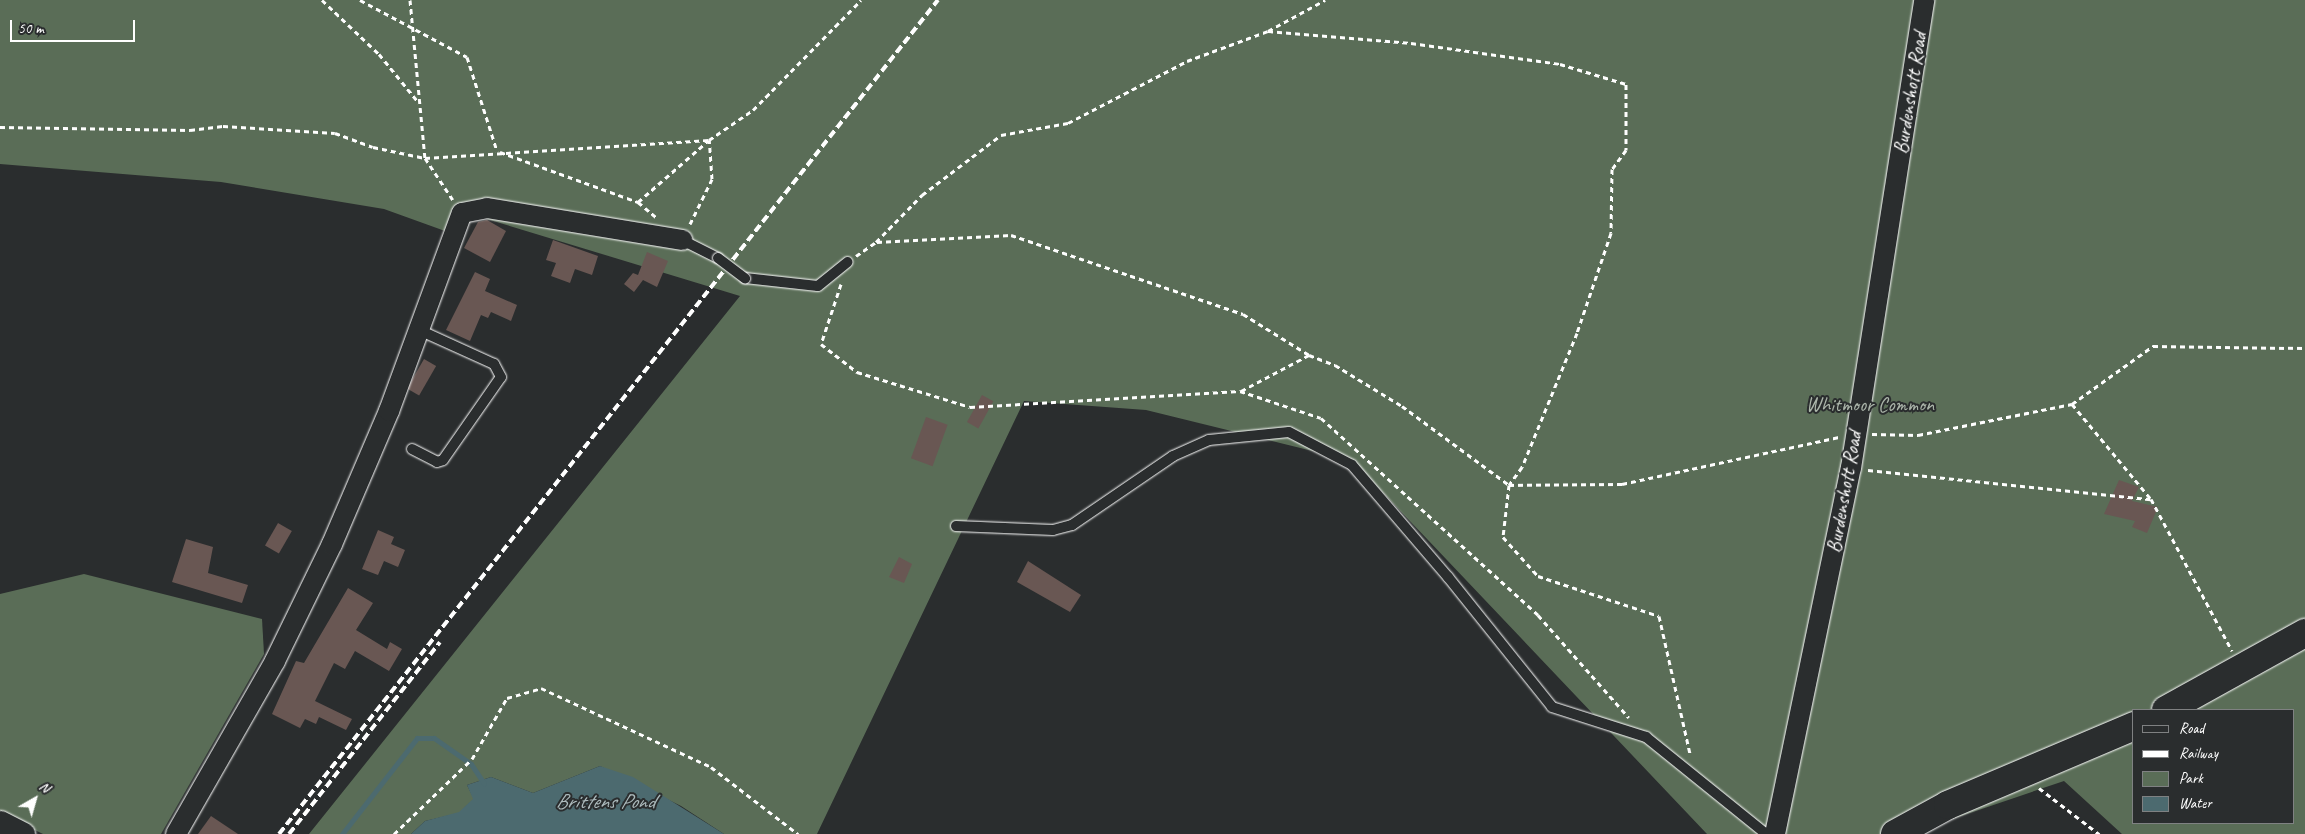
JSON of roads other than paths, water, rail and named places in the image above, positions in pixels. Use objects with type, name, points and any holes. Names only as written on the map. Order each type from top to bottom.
[{"type":"main road","points":[[2168,709],[2305,633]]},
{"type":"main road","points":[[1895,834],[1948,805],[2022,776],[2132,727]]},
{"type":"street","name":"Burdenshott Road","points":[[1775,834],[1852,468],[1855,434],[1924,0]]},
{"type":"street","points":[[176,834],[275,661],[332,544],[419,330],[462,213],[487,208],[682,240]]},
{"type":"street","points":[[0,823],[22,834]]},
{"type":"lane","points":[[682,240],[718,258],[744,278],[818,286],[848,262]]},
{"type":"lane","points":[[412,448],[437,462],[443,460],[501,377],[494,364],[419,330]]},
{"type":"lane","points":[[956,526],[1053,530],[1072,525],[1174,456],[1209,440],[1289,432],[1352,465],[1448,577],[1552,708],[1646,737],[1693,776],[1739,808],[1766,834]]},
{"type":"water","name":"Brittens Pond","points":[[600,766],[633,777],[724,834],[411,834],[425,821],[459,812],[473,799],[467,785],[491,777],[533,793]]},
{"type":"waterway","points":[[342,834],[417,738],[434,738],[471,764],[484,783]]},
{"type":"railway","points":[[279,834],[938,0]]},
{"type":"railway","points":[[289,834],[440,642]]},
{"type":"park label","name":"Whitmoor Common","points":[[1870,404]]}]
